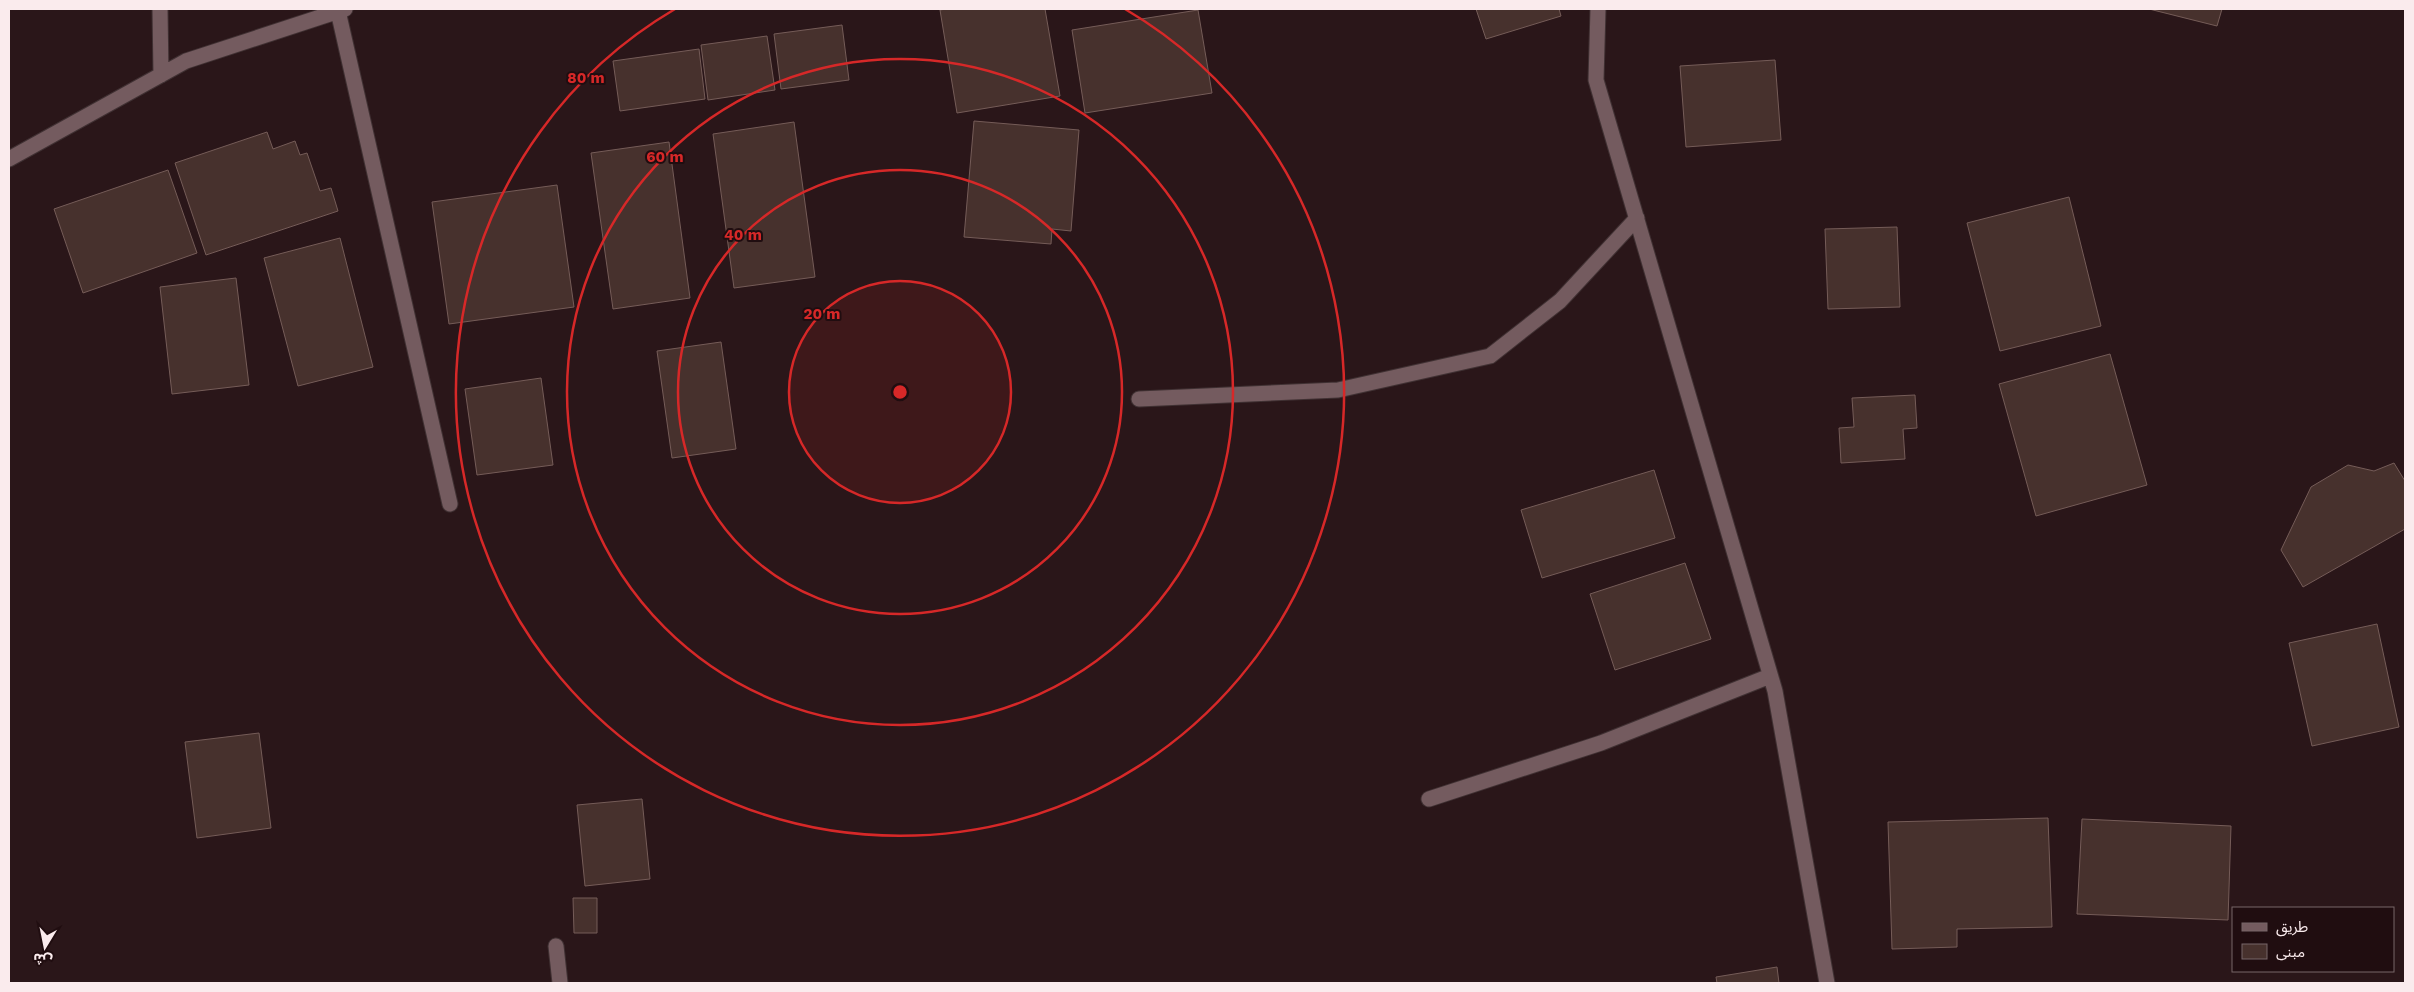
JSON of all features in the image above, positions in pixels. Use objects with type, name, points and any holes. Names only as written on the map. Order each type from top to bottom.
[{"type":"street","points":[[160,9],[161,75]]},
{"type":"street","points":[[1598,9],[1596,80],[1775,691],[1826,983]]},
{"type":"street","points":[[9,159],[186,61],[341,10],[450,504]]},
{"type":"street","points":[[1139,399],[1338,390],[1490,356],[1560,301],[1637,218]]},
{"type":"street","points":[[1429,799],[1601,743],[1770,676]]},
{"type":"street","points":[[556,946],[560,983]]},
{"type":"building","points":[[1045,9],[1060,96],[957,113],[940,10]]},
{"type":"building","points":[[1476,9],[1559,9],[1561,16],[1486,39]]},
{"type":"building","points":[[2149,9],[2222,9],[2217,26]]},
{"type":"building","points":[[1198,10],[1212,93],[1085,113],[1072,30]]},
{"type":"building","points":[[842,25],[849,80],[781,89],[774,34]]},
{"type":"building","points":[[767,36],[775,90],[708,100],[701,45]]},
{"type":"building","points":[[699,49],[705,99],[620,111],[613,61]]},
{"type":"building","points":[[1775,60],[1781,140],[1686,147],[1680,66]]},
{"type":"building","points":[[974,121],[1079,130],[1071,231],[1052,229],[1051,244],[964,237]]},
{"type":"building","points":[[794,122],[815,277],[734,288],[713,134]]},
{"type":"building","points":[[267,132],[273,149],[295,141],[300,155],[307,153],[320,191],[331,188],[338,211],[206,255],[175,163]]},
{"type":"building","points":[[669,142],[690,298],[613,309],[591,153]]},
{"type":"building","points":[[168,170],[197,253],[83,293],[54,209]]},
{"type":"building","points":[[557,185],[574,307],[449,324],[432,202]]},
{"type":"building","points":[[2069,197],[2101,326],[2000,351],[1967,223]]},
{"type":"building","points":[[1897,227],[1900,307],[1828,309],[1825,229]]},
{"type":"building","points":[[340,238],[373,367],[298,386],[264,258]]},
{"type":"building","points":[[236,278],[249,385],[172,394],[160,287]]},
{"type":"building","points":[[721,342],[736,449],[672,458],[657,351]]},
{"type":"building","points":[[2110,354],[2147,485],[2036,516],[1999,384]]},
{"type":"building","points":[[541,378],[553,465],[477,475],[465,389]]},
{"type":"building","points":[[1915,395],[1917,428],[1903,429],[1905,459],[1841,463],[1839,428],[1854,427],[1852,398]]},
{"type":"building","points":[[2394,463],[2405,481],[2405,529],[2303,587],[2281,550],[2311,487],[2348,465],[2374,471]]},
{"type":"building","points":[[1654,470],[1675,538],[1542,578],[1521,510]]},
{"type":"building","points":[[1685,563],[1711,639],[1615,670],[1590,594]]},
{"type":"building","points":[[2377,624],[2399,727],[2312,746],[2289,643]]},
{"type":"building","points":[[259,733],[271,828],[197,838],[185,742]]},
{"type":"building","points":[[642,799],[650,879],[585,886],[577,805]]},
{"type":"building","points":[[2048,818],[2052,927],[1957,929],[1957,947],[1892,949],[1888,822]]},
{"type":"building","points":[[2082,819],[2231,826],[2228,920],[2077,914]]},
{"type":"building","points":[[573,898],[597,898],[597,933],[574,933]]},
{"type":"building","points":[[1777,967],[1779,983],[1717,983],[1716,977]]}]
